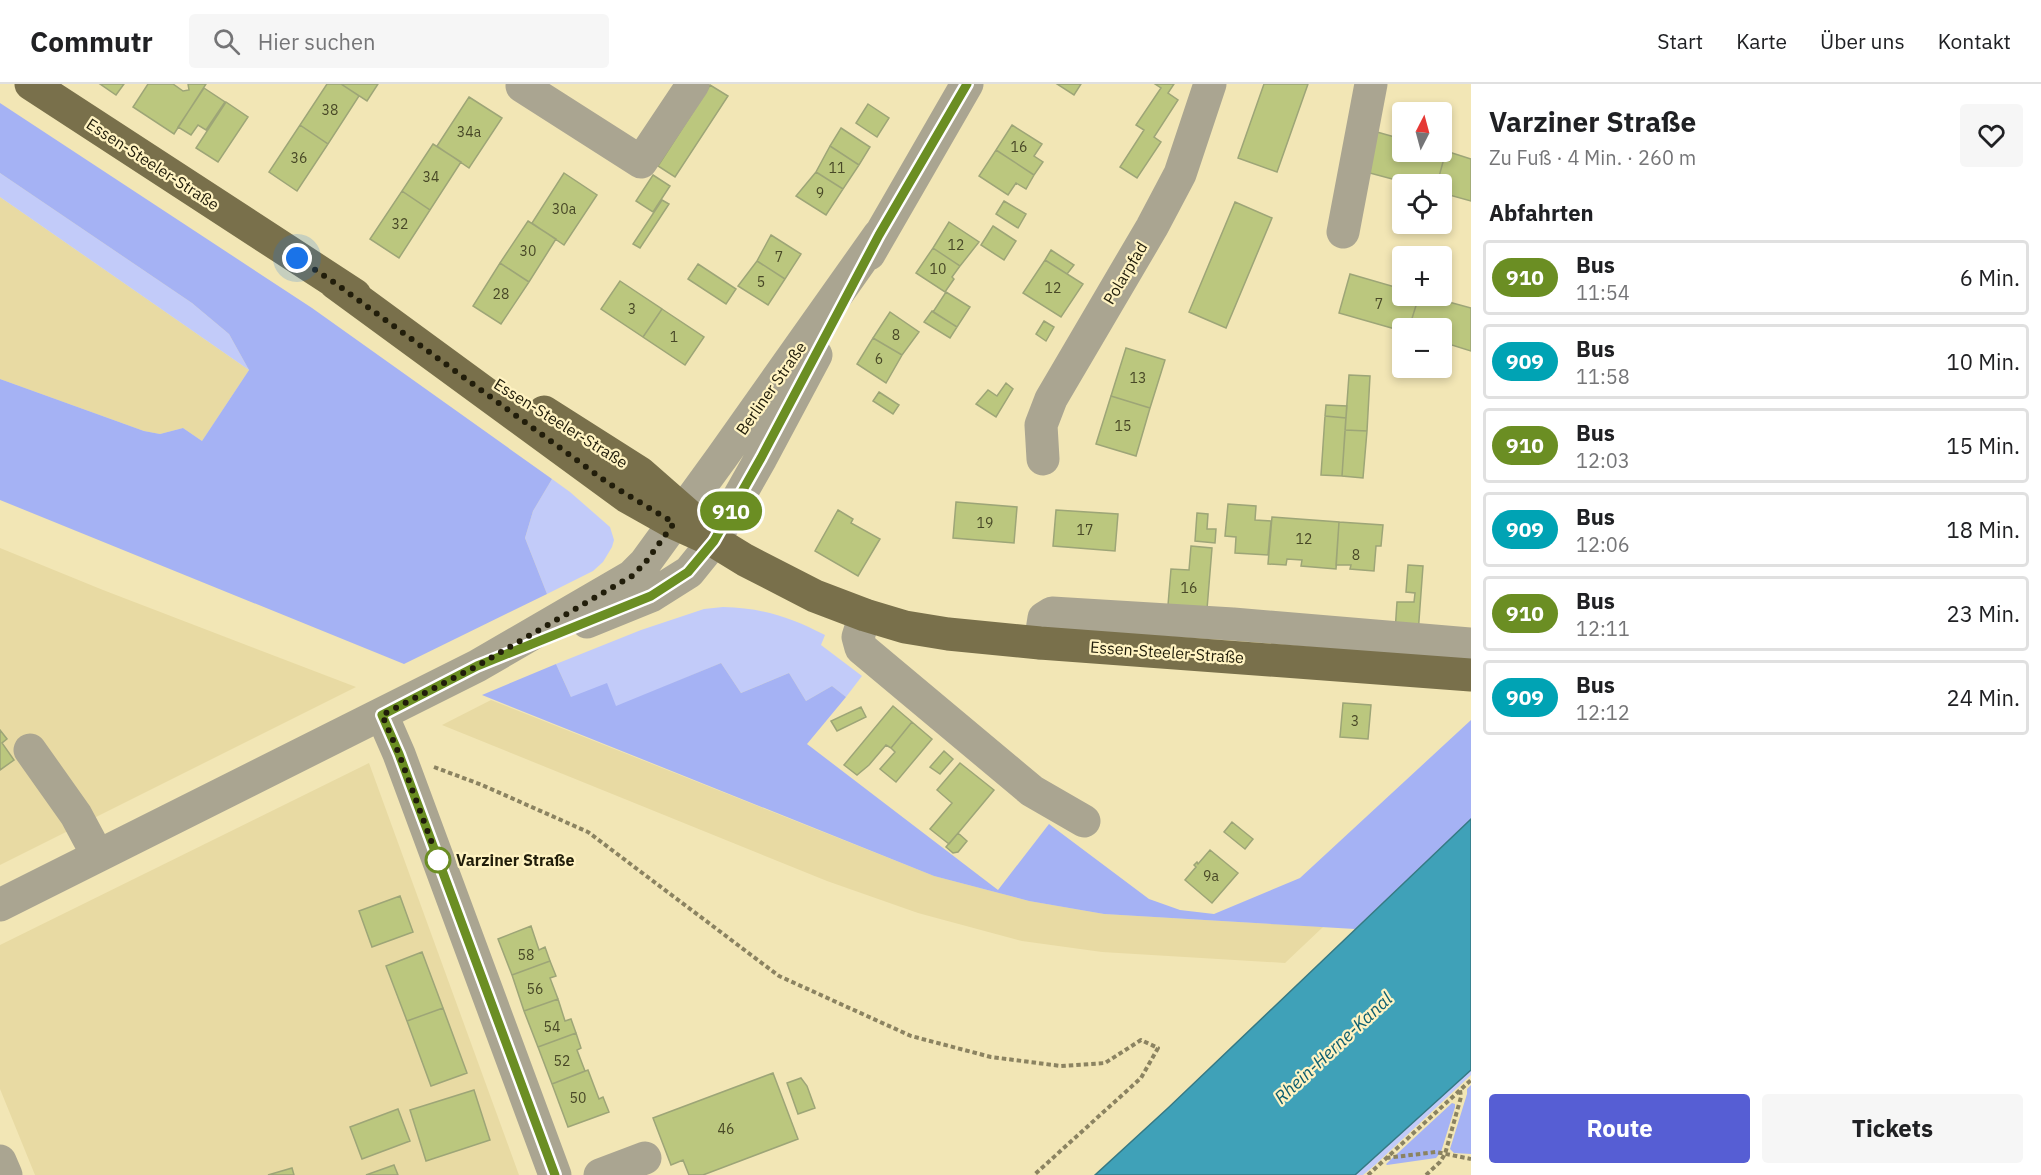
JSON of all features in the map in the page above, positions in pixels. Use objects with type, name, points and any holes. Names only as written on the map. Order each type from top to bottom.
[{"type":"main road","name":"Essen-Steeler-Straße","points":[[31,84],[335,283],[608,483],[679,516],[745,560],[806,591],[865,615],[905,627],[948,634],[1471,675]]},
{"type":"street","points":[[522,86],[641,162],[693,84]]},
{"type":"street","name":"Berliner Straße","points":[[714,541],[761,458],[879,235],[967,84]]},
{"type":"street","name":"Polarpfad","points":[[1043,459],[1041,424],[1051,399],[1158,231],[1210,84]]},
{"type":"street","points":[[1343,232],[1371,84]]},
{"type":"street","name":"Berliner Straße","points":[[679,516],[879,235]]},
{"type":"street","points":[[0,905],[477,666],[632,576],[645,563],[679,516]]},
{"type":"street","points":[[477,666],[651,596],[688,572],[714,541]]},
{"type":"street","points":[[1041,643],[1044,618],[1052,613],[1233,624],[1471,644]]},
{"type":"street","points":[[865,615],[858,637],[861,648],[1032,791],[1084,821]]},
{"type":"street","points":[[382,715],[399,754],[555,1175]]},
{"type":"street","points":[[30,750],[76,815],[98,856]]},
{"type":"street","points":[[600,1175],[645,1158]]},
{"type":"street","points":[[0,1161],[6,1175]]},
{"type":"path","points":[[399,754],[482,785],[588,832],[779,976],[911,1036],[991,1057],[1061,1066],[1105,1063],[1141,1040],[1158,1048],[1141,1078],[1034,1175]]},
{"type":"path","points":[[1368,1175],[1471,1080]]},
{"type":"path","points":[[1426,1175],[1445,1154],[1461,1097],[1460,1090]]},
{"type":"path","points":[[1386,1158],[1436,1152],[1471,1159]]},
{"type":"shaded area","points":[[0,103],[312,308],[552,479],[533,511],[525,538],[547,594],[404,664],[0,500],[0,379],[144,431],[160,434],[183,428],[202,441],[249,370],[229,334],[192,303],[0,173]]},
{"type":"shaded area","points":[[0,173],[192,303],[229,334],[249,370],[0,197]]},
{"type":"shaded area","points":[[0,197],[249,370],[202,441],[183,428],[160,434],[144,431],[0,379]]},
{"type":"shaded area","points":[[552,479],[610,527],[614,540],[603,562],[593,571],[547,594],[525,538],[533,511]]},
{"type":"shaded area","points":[[0,548],[103,590],[356,687],[0,865]]},
{"type":"shaded area","points":[[723,607],[751,609],[776,615],[825,635],[821,645],[862,676],[846,697],[832,686],[806,701],[789,673],[741,693],[721,663],[616,707],[571,697],[556,664],[641,630],[704,609]]},
{"type":"shaded area","points":[[721,663],[741,693],[789,673],[806,701],[832,686],[846,697],[807,744],[998,890],[1049,824],[1149,899],[1180,910],[1214,914],[1300,878],[1471,720],[1471,819],[1355,929],[1104,914],[1029,901],[934,876],[482,695],[556,664],[571,697],[607,683],[616,706]]},
{"type":"shaded area","points":[[491,700],[934,876],[1029,901],[1104,914],[1323,927],[1285,963],[1102,952],[1022,941],[918,913],[827,881],[442,725]]},
{"type":"shaded area","points":[[369,763],[519,1175],[35,1175],[0,1089],[0,945]]},
{"type":"shaded area","points":[[1471,1070],[1471,1075],[1375,1165],[1363,1175],[1355,1175]]},
{"type":"shaded area","points":[[1471,1085],[1471,1154],[1454,1153],[1450,1149],[1467,1089]]},
{"type":"shaded area","points":[[1452,1103],[1455,1107],[1441,1152],[1436,1158],[1386,1164]]},
{"type":"water","name":"Rhein-Herne-Kanal","points":[[1471,819],[1471,1070],[1355,1175],[1095,1175],[1168,1108]]},
{"type":"building","points":[[100,84],[124,84],[116,95]]},
{"type":"building","points":[[148,84],[173,84],[183,91],[189,90],[188,84],[206,84],[174,134],[133,107]]},
{"type":"building","points":[[327,84],[341,84],[359,96],[328,144],[300,125]]},
{"type":"building","points":[[341,84],[378,84],[367,101]]},
{"type":"building","points":[[1057,84],[1081,84],[1074,95]]},
{"type":"building","points":[[1155,84],[1174,84],[1168,93],[1178,100],[1154,137],[1161,142],[1137,178],[1120,167],[1144,130],[1136,125],[1161,88]]},
{"type":"building","points":[[1264,84],[1308,84],[1277,172],[1238,158]]},
{"type":"building","points":[[710,85],[728,96],[675,177],[658,166]]},
{"type":"building","points":[[204,88],[225,102],[206,130],[198,125],[191,135],[178,127]]},
{"type":"building","points":[[469,97],[502,118],[469,168],[437,146]]},
{"type":"building","points":[[226,102],[248,117],[218,162],[196,148]]},
{"type":"building","points":[[868,104],[889,118],[877,137],[856,123]]},
{"type":"building","points":[[300,125],[328,144],[297,191],[269,172]]},
{"type":"building","points":[[1012,125],[1042,144],[1034,156],[1043,162],[1034,175],[996,150]]},
{"type":"building","points":[[841,128],[870,147],[859,165],[830,146]]},
{"type":"building","points":[[1377,132],[1392,136],[1392,162],[1443,162],[1440,174],[1392,174],[1392,179],[1366,172]]},
{"type":"building","points":[[433,144],[461,162],[430,210],[402,191]]},
{"type":"building","points":[[830,146],[859,165],[843,189],[816,172]]},
{"type":"building","points":[[996,150],[1034,175],[1026,189],[1016,183],[1008,195],[979,176]]},
{"type":"building","points":[[1452,153],[1471,159],[1471,201],[1452,196],[1452,174],[1440,174],[1443,162],[1452,162]]},
{"type":"building","points":[[816,172],[843,189],[826,215],[796,196]]},
{"type":"building","points":[[564,173],[597,195],[564,245],[532,223]]},
{"type":"building","points":[[653,175],[670,186],[653,212],[636,201]]},
{"type":"building","points":[[402,191],[430,210],[399,258],[370,239]]},
{"type":"building","points":[[662,200],[669,204],[640,248],[633,244]]},
{"type":"building","points":[[1004,201],[1026,214],[1018,228],[996,214]]},
{"type":"building","points":[[1235,202],[1272,218],[1226,328],[1189,312]]},
{"type":"building","points":[[528,221],[556,239],[529,282],[500,263]]},
{"type":"building","points":[[949,222],[979,242],[960,266],[933,248]]},
{"type":"building","points":[[993,226],[1016,241],[1004,260],[981,245]]},
{"type":"building","points":[[771,235],[801,254],[785,279],[757,261]]},
{"type":"building","points":[[933,248],[960,266],[945,292],[916,273]]},
{"type":"building","points":[[1051,250],[1074,265],[1067,274],[1045,260]]},
{"type":"building","points":[[1045,260],[1083,284],[1061,317],[1023,293]]},
{"type":"building","points":[[757,261],[785,279],[768,305],[738,286]]},
{"type":"building","points":[[500,263],[529,282],[501,324],[473,306]]},
{"type":"building","points":[[698,264],[736,289],[726,304],[688,279]]},
{"type":"building","points":[[1350,274],[1392,286],[1392,306],[1416,306],[1412,318],[1392,318],[1392,328],[1339,313]]},
{"type":"building","points":[[620,281],[662,309],[643,337],[601,309]]},
{"type":"building","points":[[946,292],[970,307],[957,327],[933,312]]},
{"type":"building","points":[[1452,303],[1471,308],[1471,351],[1452,345],[1452,318],[1412,318],[1416,306],[1452,306]]},
{"type":"building","points":[[662,309],[704,337],[685,365],[643,337]]},
{"type":"building","points":[[932,311],[957,327],[950,338],[924,322]]},
{"type":"building","points":[[890,312],[919,332],[902,355],[873,338]]},
{"type":"building","points":[[1044,321],[1054,327],[1046,341],[1036,334]]},
{"type":"building","points":[[873,338],[902,355],[886,383],[857,364]]},
{"type":"building","points":[[1126,348],[1165,360],[1150,408],[1111,396]]},
{"type":"building","points":[[1349,375],[1370,376],[1367,431],[1345,430]]},
{"type":"building","points":[[1006,383],[1013,389],[996,417],[976,404],[988,390],[997,396]]},
{"type":"building","points":[[879,392],[899,405],[893,414],[873,401]]},
{"type":"building","points":[[1111,396],[1150,408],[1136,456],[1096,444]]},
{"type":"building","points":[[1326,405],[1347,406],[1346,418],[1325,416]]},
{"type":"building","points":[[1325,416],[1346,418],[1342,476],[1321,475]]},
{"type":"building","points":[[1345,430],[1367,431],[1363,478],[1342,476]]},
{"type":"building","points":[[956,502],[1017,507],[1014,543],[953,538]]},
{"type":"building","points":[[1228,504],[1256,506],[1255,520],[1271,521],[1268,555],[1235,553],[1236,537],[1225,536]]},
{"type":"building","points":[[838,510],[853,519],[851,523],[880,539],[858,576],[815,551]]},
{"type":"building","points":[[1056,510],[1118,514],[1115,551],[1053,546]]},
{"type":"building","points":[[1197,513],[1208,514],[1207,529],[1216,529],[1215,543],[1195,541]]},
{"type":"building","points":[[1272,517],[1339,522],[1336,569],[1301,566],[1302,560],[1287,559],[1286,565],[1268,564]]},
{"type":"building","points":[[1339,522],[1383,525],[1381,546],[1376,546],[1374,571],[1350,569],[1351,565],[1336,565]]},
{"type":"building","points":[[1191,546],[1212,548],[1207,609],[1168,605],[1171,569],[1189,570]]},
{"type":"building","points":[[1408,565],[1423,566],[1418,634],[1395,632],[1397,602],[1414,602],[1415,593],[1406,592]]},
{"type":"building","points":[[1343,703],[1371,705],[1368,739],[1340,737]]},
{"type":"building","points":[[893,706],[912,722],[891,748],[886,745],[857,775],[844,765]]},
{"type":"building","points":[[861,707],[866,717],[837,731],[831,721]]},
{"type":"building","points":[[912,722],[932,739],[896,782],[880,769],[895,752],[891,748]]},
{"type":"building","points":[[0,730],[7,739],[2,743],[14,760],[0,770]]},
{"type":"building","points":[[944,751],[953,759],[940,774],[930,767]]},
{"type":"building","points":[[960,763],[994,790],[949,844],[930,829],[952,803],[937,790]]},
{"type":"building","points":[[1232,822],[1253,839],[1245,849],[1224,832]]},
{"type":"building","points":[[958,833],[967,841],[958,852],[953,853],[946,847]]},
{"type":"building","points":[[1210,850],[1238,873],[1212,903],[1185,880],[1196,867],[1194,865],[1197,862],[1198,864]]},
{"type":"building","points":[[400,896],[413,932],[372,947],[359,911]]},
{"type":"building","points":[[531,926],[539,950],[545,947],[550,961],[512,975],[498,939]]},
{"type":"building","points":[[422,952],[443,1008],[407,1021],[386,966]]},
{"type":"building","points":[[550,961],[556,976],[550,978],[558,999],[524,1011],[512,975]]},
{"type":"building","points":[[558,999],[565,1021],[571,1019],[576,1033],[538,1047],[524,1011]]},
{"type":"building","points":[[443,1008],[467,1073],[431,1086],[407,1021]]},
{"type":"building","points":[[576,1033],[581,1048],[577,1050],[585,1071],[552,1084],[538,1047]]},
{"type":"building","points":[[588,1070],[599,1099],[603,1097],[609,1112],[568,1127],[552,1084]]},
{"type":"building","points":[[773,1073],[798,1139],[703,1175],[689,1175],[683,1160],[671,1165],[653,1118]]},
{"type":"building","points":[[801,1078],[807,1086],[815,1108],[798,1114],[787,1083]]},
{"type":"building","points":[[474,1090],[490,1140],[426,1161],[410,1110]]},
{"type":"building","points":[[398,1109],[410,1141],[362,1159],[350,1127]]},
{"type":"building","points":[[394,1165],[398,1175],[366,1175]]},
{"type":"building","points":[[292,1168],[294,1175],[268,1175]]},
{"type":"bus line","name":"910","points":[[555,1175],[399,754],[382,715],[477,666],[651,596],[688,572],[714,541],[761,458],[879,235],[967,84]]},
{"type":"place","name":"Varziner Straße","points":[[438,860]]},
{"type":"route","points":[[297,258],[335,283],[626,496],[674,523],[645,563],[632,576],[477,666],[382,715],[440,865],[438,860]]}]
